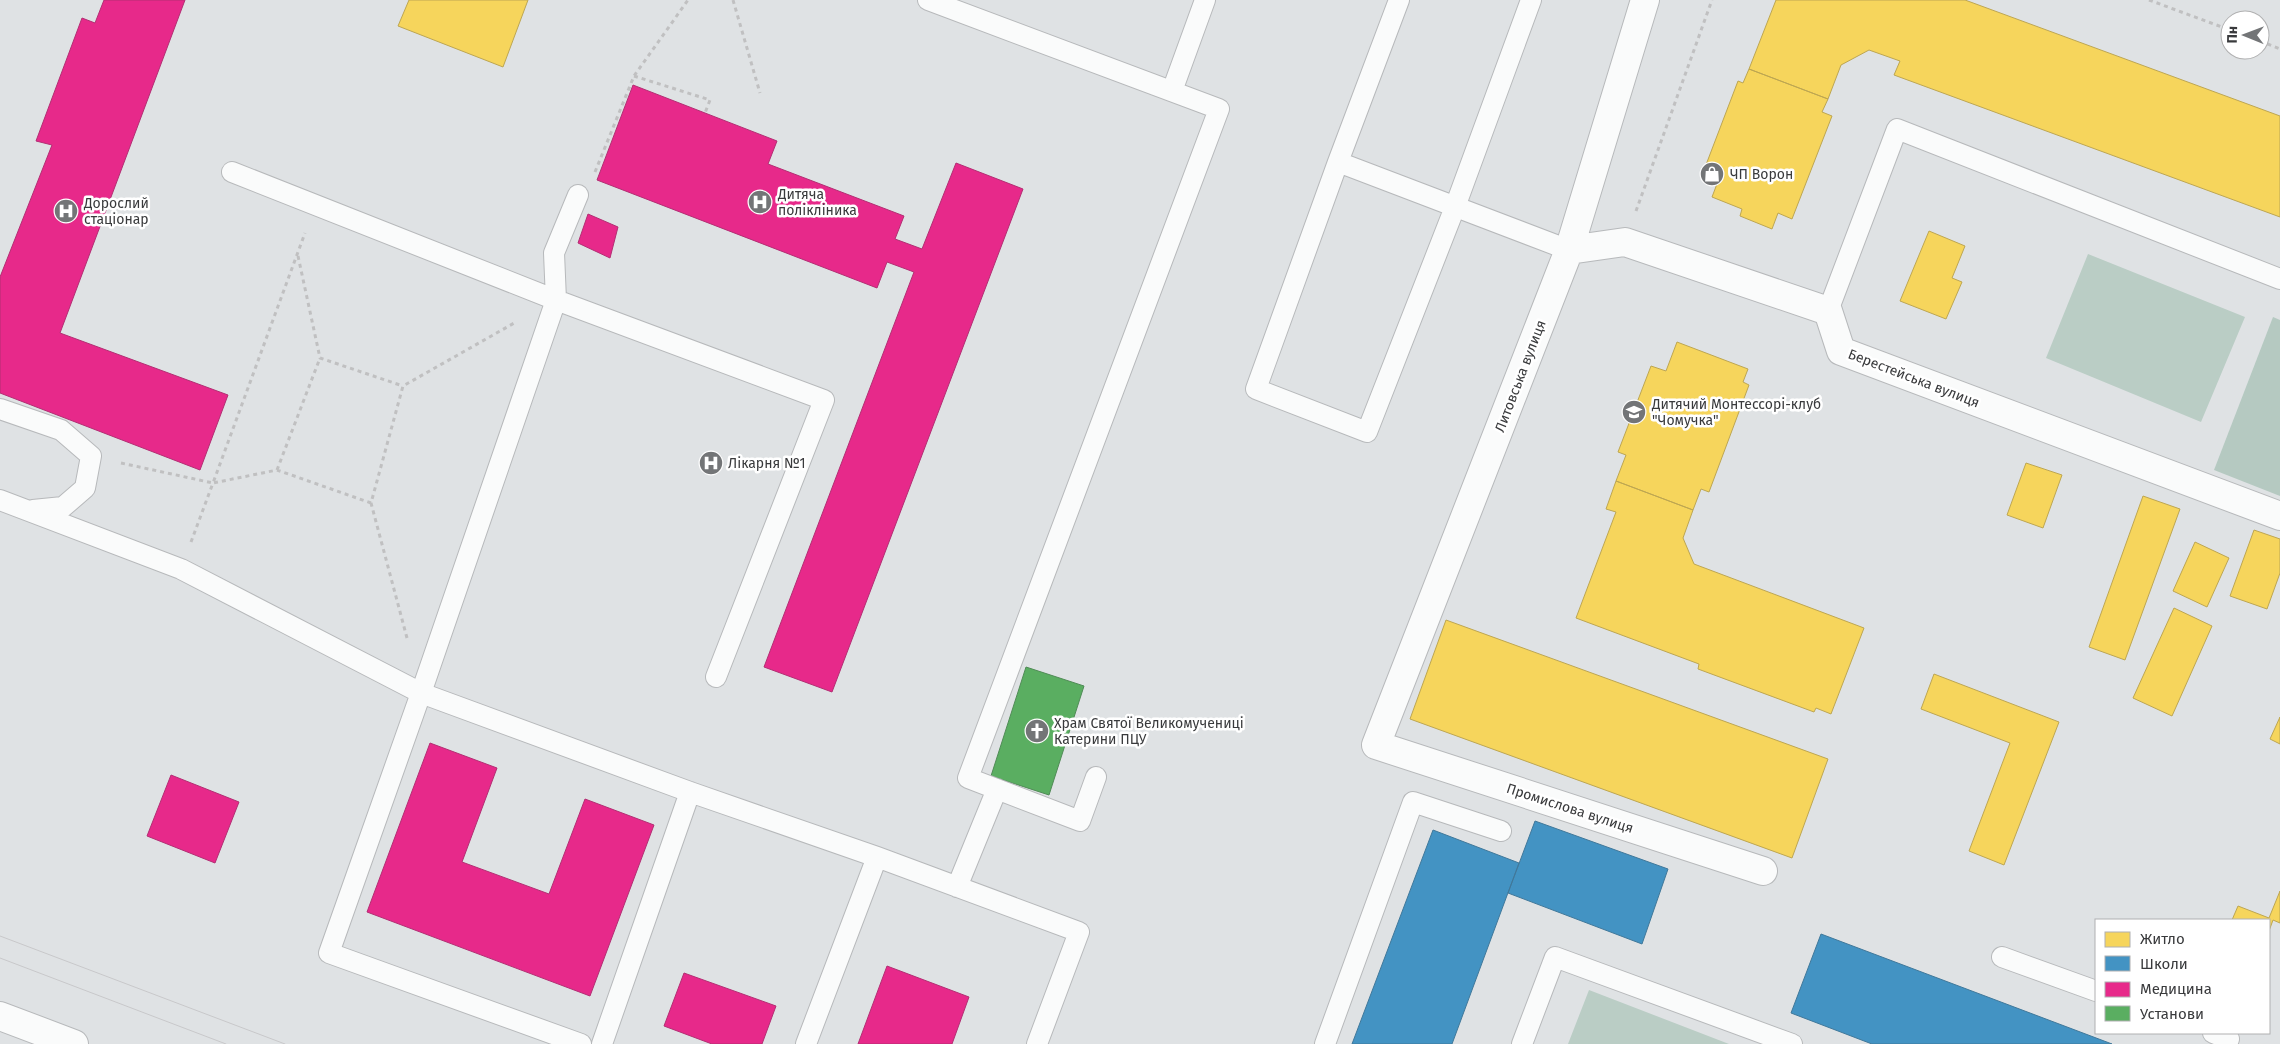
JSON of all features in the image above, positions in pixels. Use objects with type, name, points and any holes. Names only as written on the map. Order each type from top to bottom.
[{"type":"street","name":"Литовська вулиця","points":[[1376,745],[1569,250],[1645,0]]},
{"type":"street","points":[[1569,250],[1625,242],[1828,311]]},
{"type":"street","name":"Берестейська вулиця","points":[[1828,311],[1841,351],[2280,516]]},
{"type":"street","name":"Промислова вулиця","points":[[1376,745],[1764,871]]},
{"type":"street","points":[[0,1016],[74,1044]]},
{"type":"lane","points":[[928,0],[1219,109],[968,778],[1080,821],[1096,776]]},
{"type":"lane","points":[[1172,91],[1205,0]]},
{"type":"lane","points":[[1399,0],[1256,389],[1367,432],[1455,206],[1532,0]]},
{"type":"lane","points":[[1828,311],[1897,129],[2280,279]]},
{"type":"lane","points":[[1338,162],[1569,250]]},
{"type":"lane","points":[[232,172],[556,300],[824,400],[716,677]]},
{"type":"lane","points":[[578,195],[554,253],[556,300],[421,693],[329,953],[581,1044]]},
{"type":"lane","points":[[0,409],[61,430],[91,456],[85,488],[63,507],[29,511]]},
{"type":"lane","points":[[0,500],[181,569],[421,693],[690,792],[877,857],[1079,932],[1037,1044]]},
{"type":"lane","points":[[957,887],[997,789]]},
{"type":"lane","points":[[602,1044],[690,792]]},
{"type":"lane","points":[[1325,1044],[1413,802],[1501,831]]},
{"type":"lane","points":[[806,1044],[877,857]]},
{"type":"lane","points":[[1522,1044],[1555,957],[1792,1044]]},
{"type":"lane","points":[[2002,957],[2095,991]]},
{"type":"lane","points":[[2216,1034],[2230,1039],[2228,1044]]},
{"type":"path","points":[[578,195],[592,180],[634,76],[688,0]]},
{"type":"path","points":[[732,0],[760,93]]},
{"type":"path","points":[[1625,242],[1712,0]]},
{"type":"path","points":[[2149,0],[2220,26]]},
{"type":"path","points":[[634,76],[710,100],[705,113]]},
{"type":"path","points":[[181,569],[316,204]]},
{"type":"path","points":[[277,470],[320,358],[297,255]]},
{"type":"path","points":[[421,693],[371,503],[403,386],[556,300]]},
{"type":"path","points":[[320,358],[403,386]]},
{"type":"path","points":[[91,456],[212,483],[277,470],[371,503]]},
{"type":"green space","points":[[2088,254],[2245,317],[2201,422],[2046,358]]},
{"type":"green space","points":[[2273,317],[2280,320],[2280,496],[2214,470]]},
{"type":"green space","points":[[1589,990],[1729,1044],[1568,1044]]},
{"type":"building: Житло","points":[[409,0],[528,0],[503,67],[398,26]]},
{"type":"building: Житло","points":[[1776,0],[1965,0],[2280,116],[2280,217],[1894,75],[1900,61],[1869,50],[1841,65],[1828,99],[1749,69]]},
{"type":"building: Житло","points":[[1749,69],[1828,99],[1822,112],[1832,116],[1792,219],[1778,213],[1772,229],[1740,216],[1742,209],[1712,197],[1720,176],[1704,170],[1738,81],[1743,83]]},
{"type":"building: Житло","points":[[1929,231],[1965,246],[1952,278],[1962,282],[1946,319],[1900,301]]},
{"type":"building: Житло","points":[[1677,342],[1748,369],[1743,382],[1749,385],[1709,492],[1701,489],[1693,510],[1616,481],[1626,455],[1618,452],[1651,366],[1666,371]]},
{"type":"building: Житло","points":[[2026,463],[2062,475],[2043,528],[2007,515]]},
{"type":"building: Житло","points":[[1616,481],[1693,510],[1683,538],[1694,564],[1864,628],[1831,714],[1816,708],[1814,712],[1698,669],[1699,664],[1576,618],[1616,512],[1606,509]]},
{"type":"building: Житло","points":[[2143,496],[2180,509],[2125,660],[2089,647]]},
{"type":"building: Житло","points":[[2254,530],[2280,539],[2280,573],[2267,609],[2230,596]]},
{"type":"building: Житло","points":[[2195,542],[2229,558],[2207,607],[2173,591]]},
{"type":"building: Житло","points":[[2174,608],[2212,626],[2172,716],[2133,698]]},
{"type":"building: Житло","points":[[1446,620],[1828,759],[1792,858],[1410,719]]},
{"type":"building: Житло","points":[[1934,674],[2059,722],[2004,865],[1969,851],[2010,743],[1921,709]]},
{"type":"building: Житло","points":[[2280,717],[2280,744],[2270,739]]},
{"type":"building: Житло","points":[[2280,891],[2280,923],[2273,920],[2270,928],[2270,919],[2232,919],[2238,906],[2269,918]]},
{"type":"building: Школи","points":[[1535,821],[1668,869],[1642,944],[1508,893]]},
{"type":"building: Школи","points":[[1433,830],[1519,863],[1452,1044],[1352,1044]]},
{"type":"building: Школи","points":[[1821,934],[2112,1044],[1872,1044],[1791,1013]]},
{"type":"building: Медицина","name":"Дорослий стаціонар","points":[[104,0],[185,0],[60,333],[228,395],[200,470],[0,393],[0,277],[52,145],[36,141],[82,18],[95,23]]},
{"type":"building: Медицина","points":[[633,85],[777,141],[768,164],[904,216],[895,239],[922,249],[956,163],[1023,189],[832,692],[764,667],[914,272],[887,262],[877,288],[597,180]]},
{"type":"building: Медицина","points":[[588,214],[618,227],[610,258],[578,243]]},
{"type":"building: Медицина","points":[[430,743],[497,768],[462,862],[549,894],[585,799],[654,825],[590,996],[367,912]]},
{"type":"building: Медицина","points":[[171,775],[239,802],[215,863],[147,836]]},
{"type":"building: Медицина","points":[[887,966],[969,997],[952,1044],[858,1044]]},
{"type":"building: Медицина","points":[[684,973],[776,1006],[762,1044],[712,1044],[664,1026]]},
{"type":"building: Установи","name":"Храм Святої Великомучениці Катерини ПЦУ","points":[[1026,667],[1084,686],[1049,795],[991,776]]},
{"type":"tram line","points":[[0,936],[285,1044]]},
{"type":"tram line","points":[[0,958],[226,1044]]},
{"type":"place","name":"ЧП Ворон","points":[[1712,174]]},
{"type":"place","name":"Дитяча полікліника","points":[[760,202]]},
{"type":"place","name":"Дорослий стаціонар","points":[[66,211]]},
{"type":"place","name":"Дитячий Монтессорі-клуб \"Чомучка\"","points":[[1634,412]]},
{"type":"place","name":"Лікарня №1","points":[[711,463]]},
{"type":"place","name":"Храм Святої Великомучениці Катерини ПЦУ","points":[[1037,731]]}]
